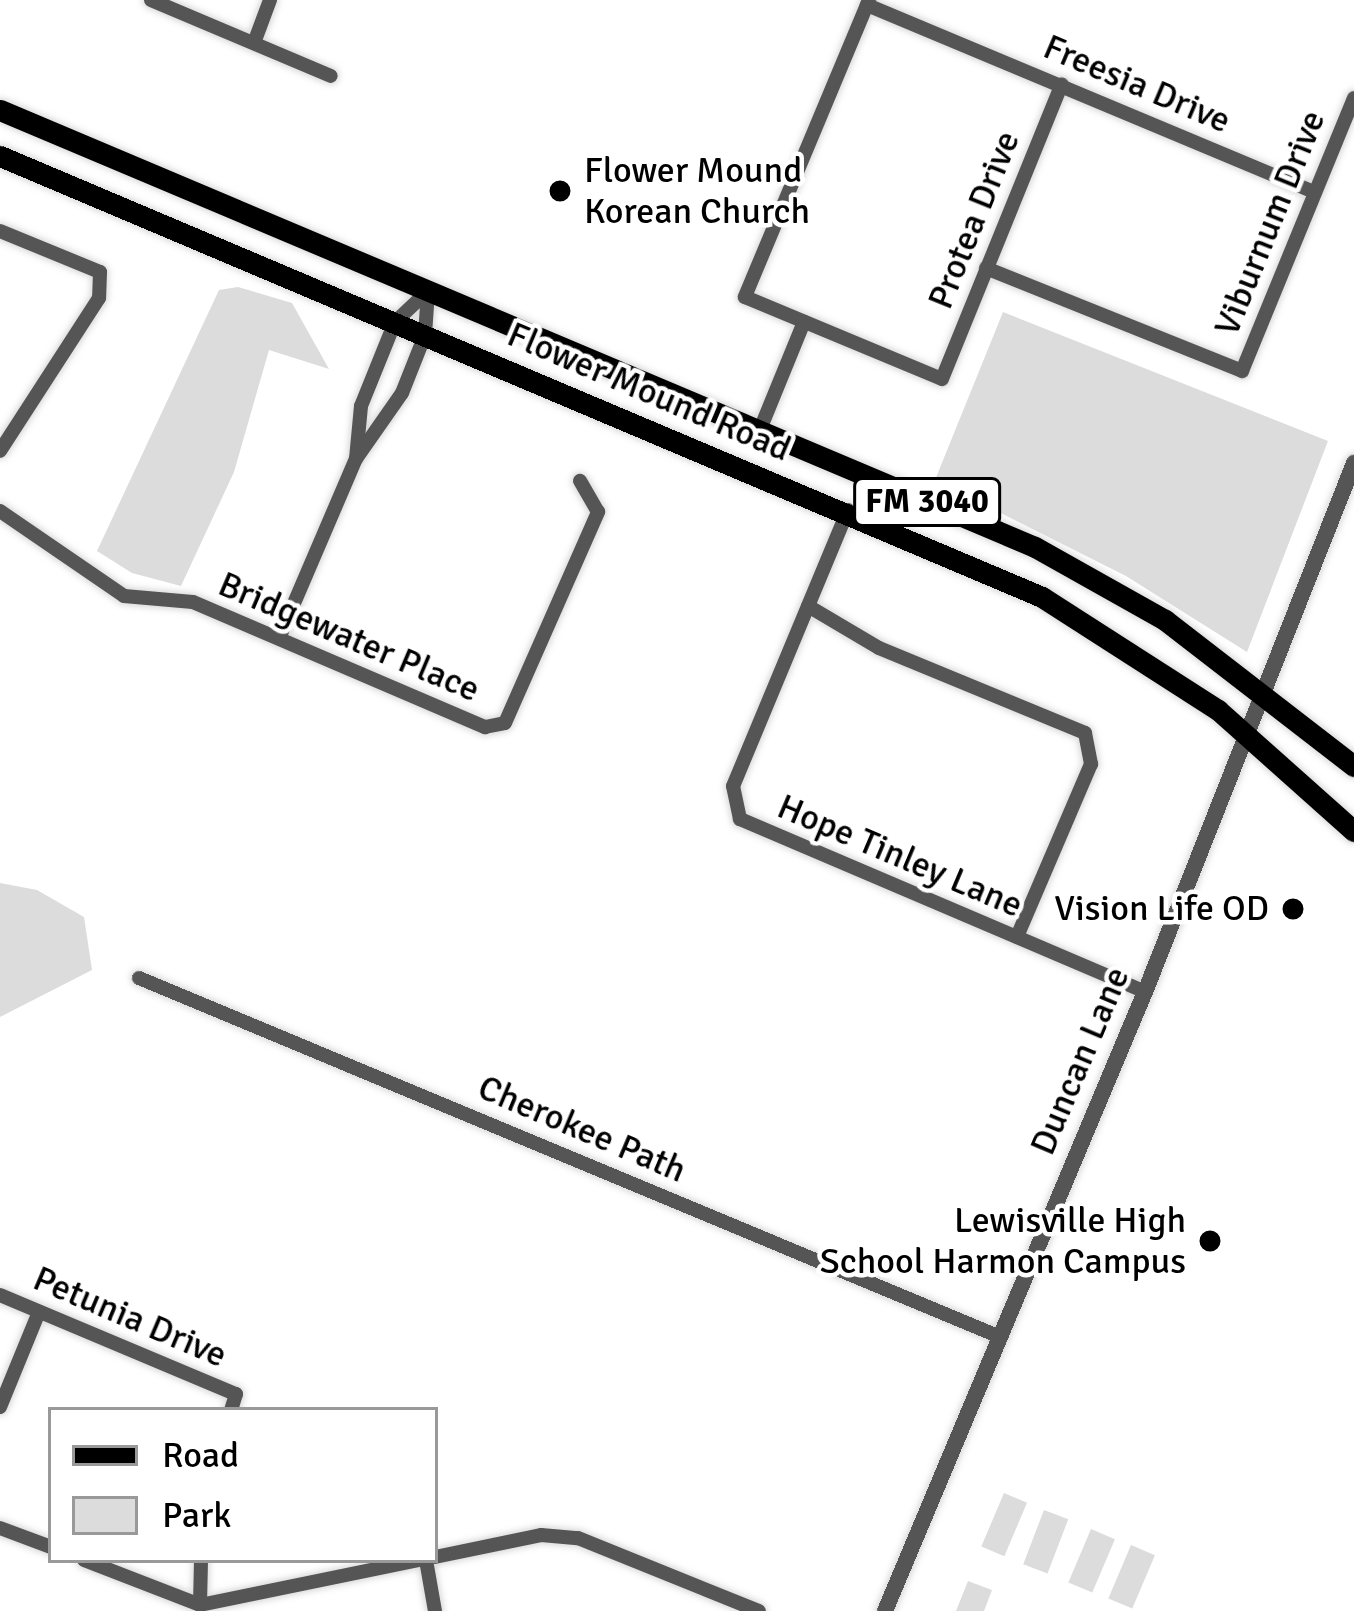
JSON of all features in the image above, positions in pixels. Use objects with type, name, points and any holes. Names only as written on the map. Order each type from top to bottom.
[{"type":"main road","name":"Flower Mound Road","points":[[0,110],[1035,548],[1258,685]]},
{"type":"main road","name":"Flower Mound Road","points":[[0,156],[848,510],[1069,612],[1247,734]]},
{"type":"main road","name":"FM 3040","points":[[1258,685],[1354,766]]},
{"type":"main road","name":"FM 3040","points":[[1247,734],[1354,831]]},
{"type":"street","points":[[151,0],[331,76]]},
{"type":"street","points":[[254,44],[270,0]]},
{"type":"street","points":[[759,432],[804,322],[745,297],[868,3]]},
{"type":"street","name":"Freesia Drive","points":[[868,3],[1316,192]]},
{"type":"street","name":"Protea Drive","points":[[804,322],[942,379],[1062,84]]},
{"type":"street","name":"Viburnum Drive","points":[[986,268],[1242,371],[1354,98]]},
{"type":"street","points":[[0,231],[100,272],[99,298],[0,451]]},
{"type":"street","points":[[280,636],[356,459],[361,406],[395,322],[428,291]]},
{"type":"street","points":[[356,459],[386,426],[425,335],[428,291]]},
{"type":"street","name":"Duncan Lane","points":[[885,1611],[1145,992],[1247,734],[1258,685],[1354,463]]},
{"type":"street","name":"Bridgewater Place","points":[[0,511],[124,596],[193,602],[485,727],[505,723],[598,512],[580,481]]},
{"type":"street","name":"Hope Tinley Lane","points":[[848,510],[733,786],[740,819],[1145,992]]},
{"type":"street","points":[[808,606],[880,648],[1085,734],[1090,764],[1017,937]]},
{"type":"street","name":"Cherokee Path","points":[[139,978],[1000,1337]]},
{"type":"street","name":"Petunia Drive","points":[[0,1295],[236,1394],[232,1407]]},
{"type":"street","points":[[0,1407],[39,1312]]},
{"type":"street","points":[[0,1528],[48,1546]]},
{"type":"street","points":[[438,1556],[541,1535],[578,1538],[759,1611]]},
{"type":"street","points":[[92,1563],[200,1605],[408,1563]]},
{"type":"street","points":[[200,1605],[201,1563]]},
{"type":"street","points":[[424,1563],[435,1611]]},
{"type":"green space","points":[[238,287],[292,303],[329,369],[269,350],[234,472],[181,586],[132,573],[97,551],[219,290]]},
{"type":"green space","points":[[1003,312],[1328,441],[1247,652],[1126,576],[935,480]]},
{"type":"green space","points":[[0,883],[37,890],[84,917],[92,970],[0,1017]]},
{"type":"green space","points":[[1004,1493],[1027,1503],[1004,1556],[981,1546]]},
{"type":"green space","points":[[1044,1510],[1068,1519],[1047,1573],[1023,1564]]},
{"type":"green space","points":[[1091,1529],[1115,1539],[1092,1593],[1068,1582]]},
{"type":"green space","points":[[1131,1545],[1155,1555],[1132,1609],[1108,1598]]},
{"type":"green space","points":[[968,1581],[992,1590],[984,1611],[956,1611]]},
{"type":"place","name":"Flower Mound Korean Church","points":[[560,191]]},
{"type":"place","name":"Vision Life OD","points":[[1293,909]]},
{"type":"place","name":"Lewisville High School Harmon Campus","points":[[1210,1241]]}]
